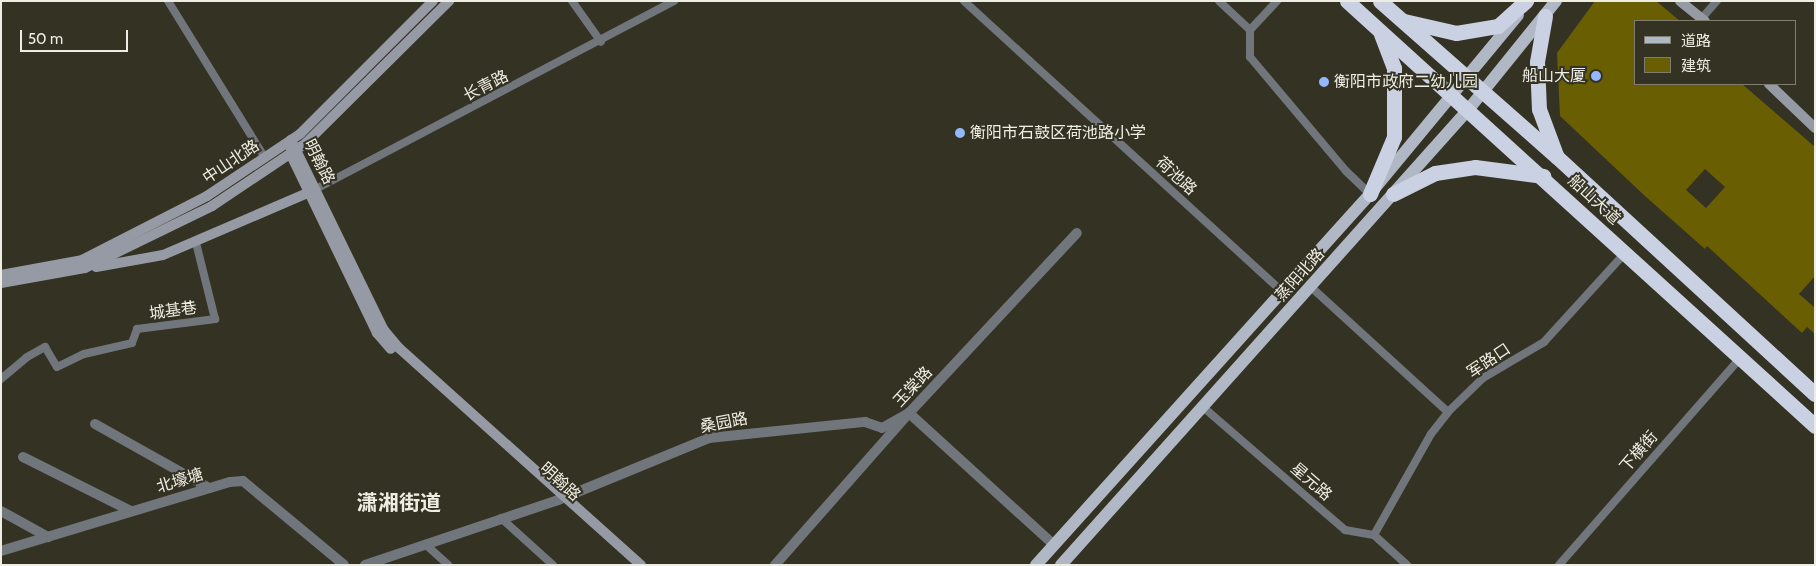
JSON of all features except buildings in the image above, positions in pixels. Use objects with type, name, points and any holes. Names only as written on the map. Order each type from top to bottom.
[{"type":"highway","name":"船山大道","points":[[1347,1],[1543,176],[1625,254],[1815,426]]},
{"type":"highway","name":"船山大道","points":[[1380,1],[1557,156],[1814,391]]},
{"type":"highway","points":[[1402,20],[1456,33],[1498,26],[1528,1]]},
{"type":"highway","points":[[1545,16],[1537,62],[1539,109],[1557,156]]},
{"type":"highway","points":[[1370,194],[1394,137],[1394,68],[1379,30]]},
{"type":"highway","points":[[1393,194],[1435,173],[1475,167],[1543,176]]},
{"type":"main road","name":"中山北路","points":[[1,276],[82,260],[207,196],[291,140],[434,1]]},
{"type":"main road","name":"中山北路","points":[[85,268],[212,206],[294,152],[449,1]]},
{"type":"main road","name":"蒸阳北路","points":[[1036,565],[1281,290],[1370,194],[1468,78],[1528,1]]},
{"type":"main road","name":"蒸阳北路","points":[[1061,565],[1484,92],[1556,1]]},
{"type":"main road","points":[[1680,1],[1704,20]]},
{"type":"main road","points":[[1770,85],[1815,128]]},
{"type":"main road","name":"明翰路","points":[[291,140],[294,152],[377,333],[394,353],[641,565]]},
{"type":"main road","name":"中山北路","points":[[1,284],[163,255],[196,243],[313,190]]},
{"type":"main road","name":"明翰路","points":[[562,499],[631,565]]},
{"type":"street","name":"玉棠路","points":[[774,565],[909,413],[1077,233]]},
{"type":"street","name":"桑园路","points":[[365,565],[562,499],[709,438],[865,422],[882,428],[909,413]]},
{"type":"street","points":[[909,413],[1054,545]]},
{"type":"street","points":[[95,424],[209,488]]},
{"type":"street","points":[[23,457],[131,511]]},
{"type":"street","name":"北壕塘","points":[[1,551],[209,488],[243,481],[344,565]]},
{"type":"street","points":[[1,511],[48,537]]},
{"type":"lane","points":[[168,1],[265,158]]},
{"type":"lane","points":[[572,1],[601,42]]},
{"type":"lane","name":"长青路","points":[[313,190],[601,42],[674,1]]},
{"type":"lane","name":"荷池路","points":[[964,1],[1281,290]]},
{"type":"lane","points":[[1218,1],[1250,30]]},
{"type":"lane","points":[[1277,1],[1250,30],[1250,57],[1346,171],[1370,194]]},
{"type":"lane","points":[[1704,20],[1717,1]]},
{"type":"lane","name":"城基巷","points":[[1,379],[27,357],[45,347],[57,367],[84,354],[132,343],[137,329],[216,319],[196,243]]},
{"type":"lane","name":"军路口","points":[[1374,535],[1431,434],[1448,412],[1483,378],[1544,342],[1625,254]]},
{"type":"lane","points":[[1311,287],[1448,412]]},
{"type":"lane","name":"下横街","points":[[1559,565],[1740,358]]},
{"type":"lane","name":"星元路","points":[[1203,407],[1346,530],[1374,535]]},
{"type":"lane","points":[[501,518],[553,565]]},
{"type":"lane","points":[[1374,535],[1407,565]]},
{"type":"lane","points":[[425,544],[448,565]]},
{"type":"place","name":"船山大厦","points":[[1596,76]]},
{"type":"place","name":"衡阳市政府二幼儿园","points":[[1324,82]]},
{"type":"place","name":"衡阳市石鼓区荷池路小学","points":[[960,133]]},
{"type":"district","name":"潇湘街道","points":[[399,503]]}]
